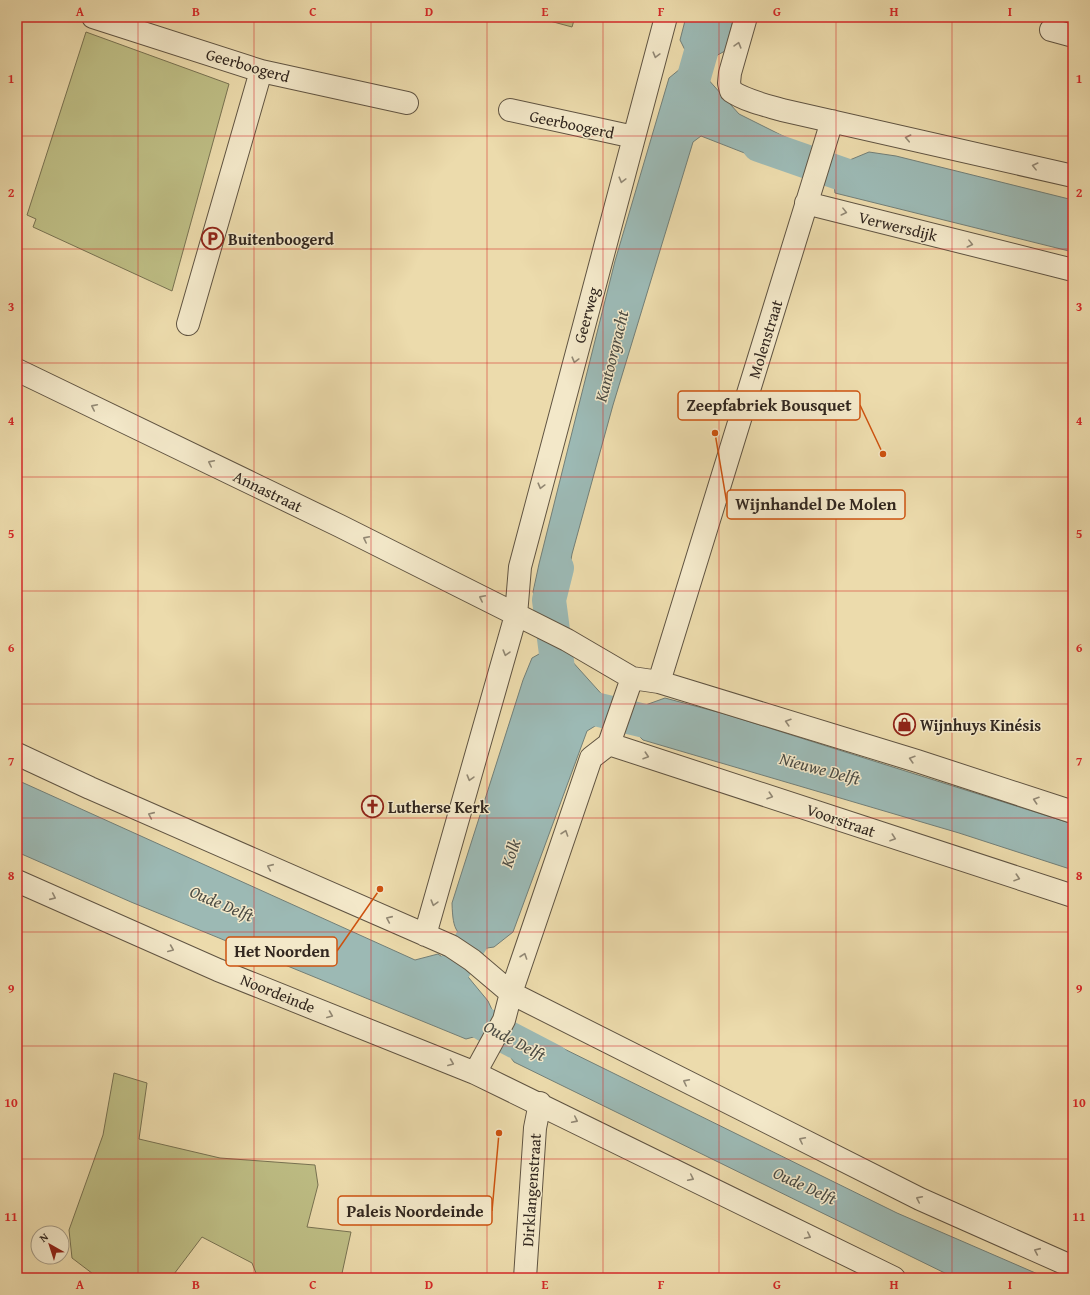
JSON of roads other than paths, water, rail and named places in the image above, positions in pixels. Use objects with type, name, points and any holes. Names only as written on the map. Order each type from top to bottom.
[{"type":"street","name":"Geerboogerd","points":[[93,17],[261,71],[406,103]]},
{"type":"street","name":"Geerweg","points":[[516,615],[520,567],[666,17]]},
{"type":"street","points":[[746,17],[730,73],[729,83],[731,91],[736,94],[751,101],[782,110],[1073,176]]},
{"type":"street","points":[[1051,30],[1073,36]]},
{"type":"street","points":[[188,324],[261,71]]},
{"type":"street","name":"Geerboogerd","points":[[510,110],[634,137]]},
{"type":"street","points":[[809,194],[832,121]]},
{"type":"street","name":"Verwersdijk","points":[[809,194],[1073,270]]},
{"type":"street","name":"Molenstraat","points":[[659,682],[809,194]]},
{"type":"street","name":"Annastraat","points":[[17,370],[340,526],[516,615]]},
{"type":"street","points":[[425,935],[516,615],[567,640],[632,678],[659,682],[917,761],[1073,812]]},
{"type":"street","points":[[475,1073],[493,1043],[504,1020],[511,993],[591,758],[613,736],[632,678]]},
{"type":"street","name":"Voorstraat","points":[[613,736],[1073,896]]},
{"type":"street","points":[[17,754],[90,788],[451,946],[472,960],[511,993],[920,1199],[1073,1267]]},
{"type":"street","name":"Noordeinde","points":[[17,881],[218,970],[475,1073],[540,1103]]},
{"type":"street","points":[[540,1103],[894,1278]]},
{"type":"street","name":"Dirklangenstraat","points":[[525,1278],[535,1128],[540,1103]]},
{"type":"water","points":[[686,17],[734,17],[725,51],[712,58],[685,50],[680,40]]},
{"type":"water","points":[[680,69],[706,77],[739,114],[791,140],[804,154],[799,172],[788,170],[701,136],[693,142],[613,405],[572,554],[562,610],[544,615],[533,592],[539,564],[615,261],[669,78]]},
{"type":"water","points":[[869,152],[896,156],[1073,200],[1073,252],[835,193],[834,183],[840,164]]},
{"type":"water","points":[[548,649],[570,659],[606,699],[600,723],[587,731],[513,932],[494,947],[480,949],[457,931],[453,921],[452,903],[523,680],[532,658]]},
{"type":"water","points":[[665,698],[725,714],[1073,824],[1073,870],[959,833],[643,740],[635,732],[640,707]]},
{"type":"water","points":[[17,780],[415,960],[438,954],[464,972],[488,1001],[494,1014],[481,1035],[466,1039],[131,902],[17,852]]},
{"type":"water","points":[[518,1028],[542,1038],[897,1213],[1047,1278],[955,1278],[514,1062],[505,1050]]},
{"type":"waterway","name":"Kantoorgracht","points":[[682,119],[711,17]]},
{"type":"waterway","points":[[759,145],[862,181],[881,185]]},
{"type":"waterway","name":"Kantoorgracht","points":[[557,568],[549,600],[562,700]]},
{"type":"waterway","name":"Nieuwe Delft","points":[[562,701],[682,730]]},
{"type":"waterway","name":"Kolk","points":[[437,995],[490,912],[493,903]]},
{"type":"waterway","name":"Oude Delft","points":[[466,1013],[497,1032],[553,1061]]},
{"type":"place","name":"Buitenboogerd","points":[[213,239]]},
{"type":"place","name":"Wijnhandel De Molen","points":[[715,433]]},
{"type":"place","name":"Zeepfabriek Bousquet","points":[[883,454]]},
{"type":"place","name":"Wijnhuys Kinésis","points":[[905,725]]},
{"type":"place","name":"Lutherse Kerk","points":[[373,807]]},
{"type":"place","name":"Het Noorden","points":[[380,889]]},
{"type":"place","name":"Paleis Noordeinde","points":[[499,1133]]}]
